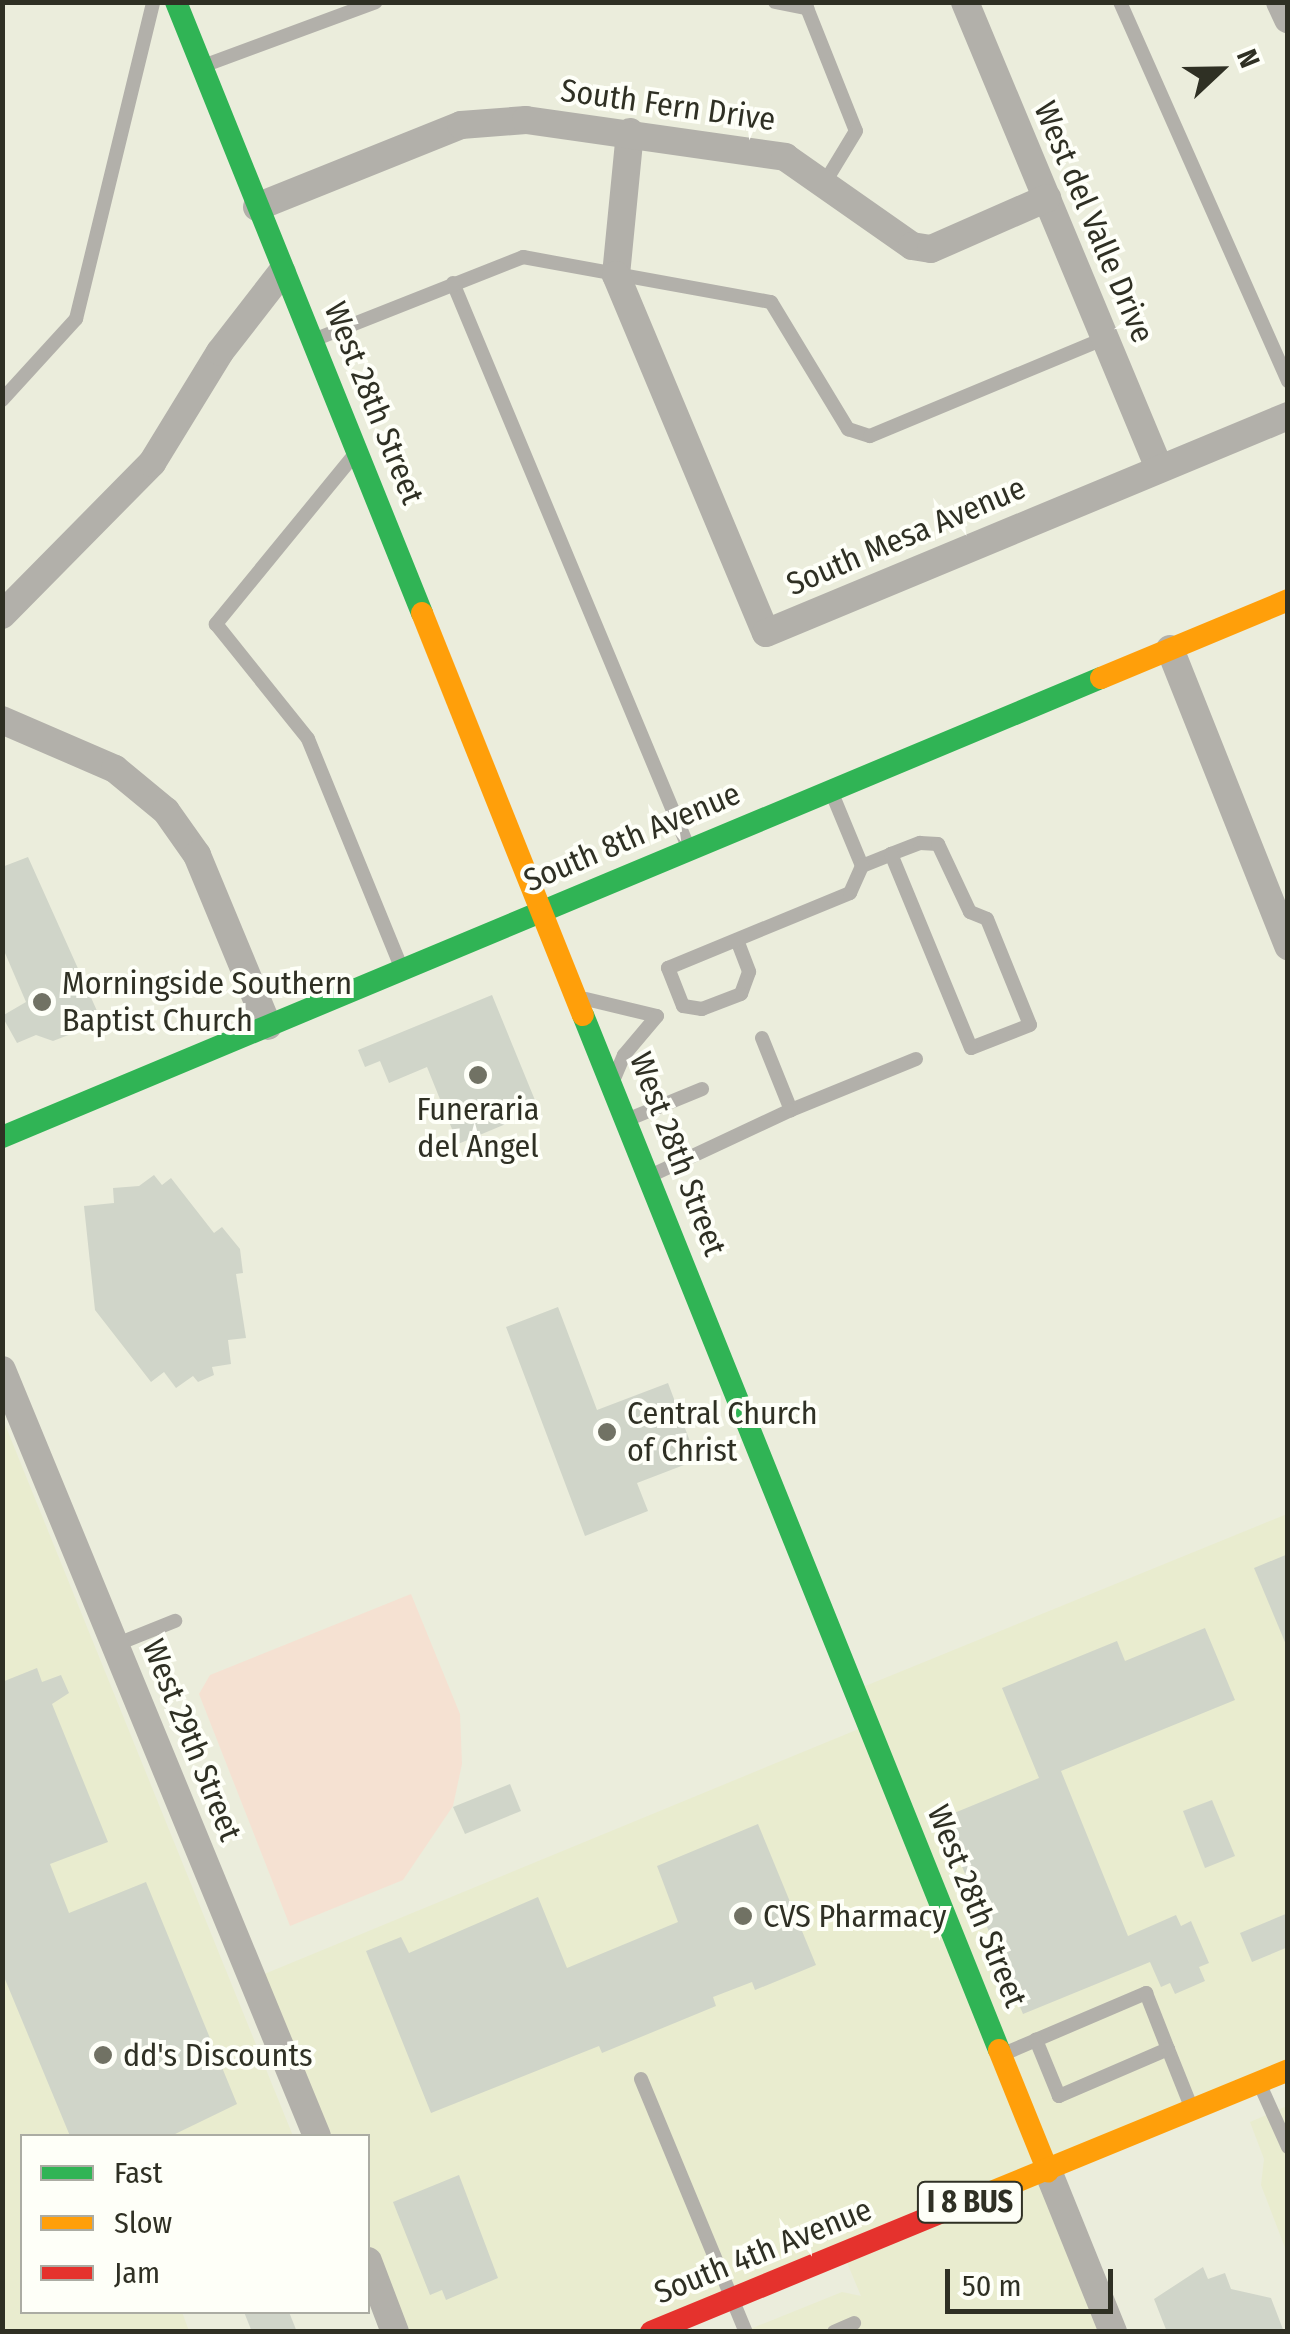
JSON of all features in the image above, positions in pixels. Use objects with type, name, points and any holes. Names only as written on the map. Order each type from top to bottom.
[{"type":"street","name":"West 28th Street","points":[[176,2],[356,454],[546,908],[649,1176],[1113,2332]]},
{"type":"street","name":"West del Valle Drive","points":[[964,2],[1158,468]]},
{"type":"street","points":[[1280,2],[1288,20]]},
{"type":"street","name":"South Fern Drive","points":[[257,207],[460,125],[526,120],[786,157],[912,246],[930,249],[1047,198]]},
{"type":"street","name":"South Mesa Avenue","points":[[630,132],[616,276],[766,633],[1288,416]]},
{"type":"street","points":[[2,615],[152,463],[220,352],[282,272]]},
{"type":"street","name":"South 8th Avenue","points":[[2,1137],[1288,600]]},
{"type":"street","points":[[1170,649],[1288,946]]},
{"type":"street","points":[[2,720],[115,769],[166,811],[197,855],[268,1026]]},
{"type":"street","name":"West 29th Street","points":[[2,1370],[316,2134]]},
{"type":"street","name":"South 4th Avenue","points":[[651,2332],[1288,2070]]},
{"type":"street","points":[[370,2266],[396,2332]]},
{"type":"lane","points":[[2,400],[76,319],[153,2]]},
{"type":"lane","points":[[202,66],[376,2]]},
{"type":"lane","points":[[774,2],[807,8],[856,131],[824,182]]},
{"type":"lane","points":[[1120,2],[1288,382]]},
{"type":"lane","points":[[310,341],[523,257],[770,302],[848,429],[870,436],[1104,338]]},
{"type":"lane","points":[[453,283],[689,849]]},
{"type":"lane","points":[[356,454],[216,624],[308,739],[402,969]]},
{"type":"lane","points":[[830,790],[862,866]]},
{"type":"lane","points":[[682,1006],[668,968],[850,893],[862,866],[891,854],[920,842],[938,844],[970,912],[987,919],[1030,1024],[971,1048],[891,854]]},
{"type":"lane","points":[[613,1081],[624,1054],[657,1016],[682,1006],[702,1010],[741,994],[749,972],[737,940]]},
{"type":"lane","points":[[580,996],[606,1008],[657,1016]]},
{"type":"lane","points":[[762,1038],[791,1110]]},
{"type":"lane","points":[[649,1176],[791,1110],[916,1059]]},
{"type":"lane","points":[[628,1120],[702,1089]]},
{"type":"lane","points":[[116,1645],[175,1620]]},
{"type":"lane","points":[[1000,2056],[1146,1992],[1193,2110]]},
{"type":"lane","points":[[1036,2040],[1059,2096],[1168,2049]]},
{"type":"lane","points":[[641,2079],[746,2332]]},
{"type":"lane","points":[[1258,2082],[1288,2147]]},
{"type":"lane","points":[[834,2332],[854,2324]]},
{"type":"shaded area","points":[[2,1417],[292,2134],[20,2134],[20,2314],[183,2314],[189,2331],[3,2331]]},
{"type":"shaded area","points":[[1287,1514],[1287,2070],[1049,2171],[1113,2331],[745,2331],[842,2292],[861,2296],[843,2253],[648,2331],[395,2331],[370,2269],[370,2134],[315,2134],[252,1979],[866,1726],[853,1691]]},
{"type":"shaded area","points":[[411,1594],[460,1714],[462,1764],[453,1806],[403,1880],[290,1926],[199,1694],[210,1675]]},
{"type":"shaded area","points":[[1287,2106],[1287,2253],[1261,2185],[1264,2159],[1250,2122]]},
{"type":"building","points":[[28,857],[102,1022],[53,1041],[36,1035],[17,1043],[2,1016],[26,1002],[2,946],[2,867]]},
{"type":"building","name":"Funeraria del Angel","points":[[492,995],[539,1110],[458,1144],[427,1067],[389,1083],[380,1061],[365,1067],[358,1050]]},
{"type":"building","points":[[154,1175],[162,1185],[171,1178],[214,1233],[222,1227],[240,1249],[243,1273],[236,1274],[246,1338],[228,1340],[231,1364],[212,1367],[214,1375],[198,1382],[193,1376],[176,1388],[164,1372],[151,1382],[95,1310],[84,1206],[114,1203],[113,1188],[139,1186]]},
{"type":"building","points":[[558,1307],[597,1410],[668,1383],[697,1460],[637,1483],[648,1511],[585,1536],[506,1327]]},
{"type":"building","points":[[1288,1554],[1288,1647],[1287,1647],[1254,1568]]},
{"type":"building","points":[[1205,1628],[1235,1700],[1061,1771],[1128,1936],[1176,1915],[1181,1926],[1191,1921],[1209,1963],[1199,1967],[1205,1981],[1175,1994],[1170,1983],[1161,1987],[1150,1962],[1023,2014],[942,1818],[1039,1778],[1002,1688],[1117,1641],[1125,1661]]},
{"type":"building","points":[[37,1668],[42,1682],[61,1675],[69,1693],[52,1704],[108,1842],[50,1864],[69,1913],[146,1882],[237,2104],[175,2134],[69,2134],[2,1972],[2,1682]]},
{"type":"building","points":[[510,1784],[521,1811],[465,1834],[453,1807]]},
{"type":"building","points":[[1212,1800],[1235,1856],[1205,1868],[1183,1811]]},
{"type":"building","points":[[758,1824],[816,1965],[755,1990],[752,1982],[713,1997],[716,2006],[602,2053],[599,2046],[431,2113],[366,1951],[401,1937],[409,1953],[538,1897],[567,1968],[678,1922],[657,1866]]},
{"type":"building","points":[[1288,1913],[1288,1947],[1252,1962],[1240,1933]]},
{"type":"building","points":[[459,2175],[498,2278],[446,2300],[442,2290],[430,2295],[393,2202]]},
{"type":"building","points":[[1203,2267],[1208,2279],[1225,2273],[1231,2289],[1271,2298],[1284,2332],[1167,2332],[1154,2299]]},
{"type":"building","points":[[245,2314],[290,2314],[297,2332],[252,2332]]},
{"type":"traffic: fast","points":[[176,2],[422,613]]},
{"type":"traffic: fast","points":[[2,1137],[1101,678]]},
{"type":"traffic: fast","points":[[583,1015],[999,2050]]},
{"type":"traffic: slow","points":[[1101,678],[1288,600]]},
{"type":"traffic: slow","points":[[422,613],[583,1015]]},
{"type":"traffic: slow","points":[[999,2050],[1048,2171]]},
{"type":"traffic: slow","points":[[945,2211],[1288,2070]]},
{"type":"traffic: jam","points":[[651,2332],[945,2211]]},
{"type":"place","name":"Morningside Southern Baptist Church","points":[[42,1002]]},
{"type":"place","name":"Funeraria del Angel","points":[[478,1075]]},
{"type":"place","name":"Central Church of Christ","points":[[607,1432]]},
{"type":"place","name":"CVS Pharmacy","points":[[743,1916]]},
{"type":"place","name":"dd's Discounts","points":[[103,2055]]}]
